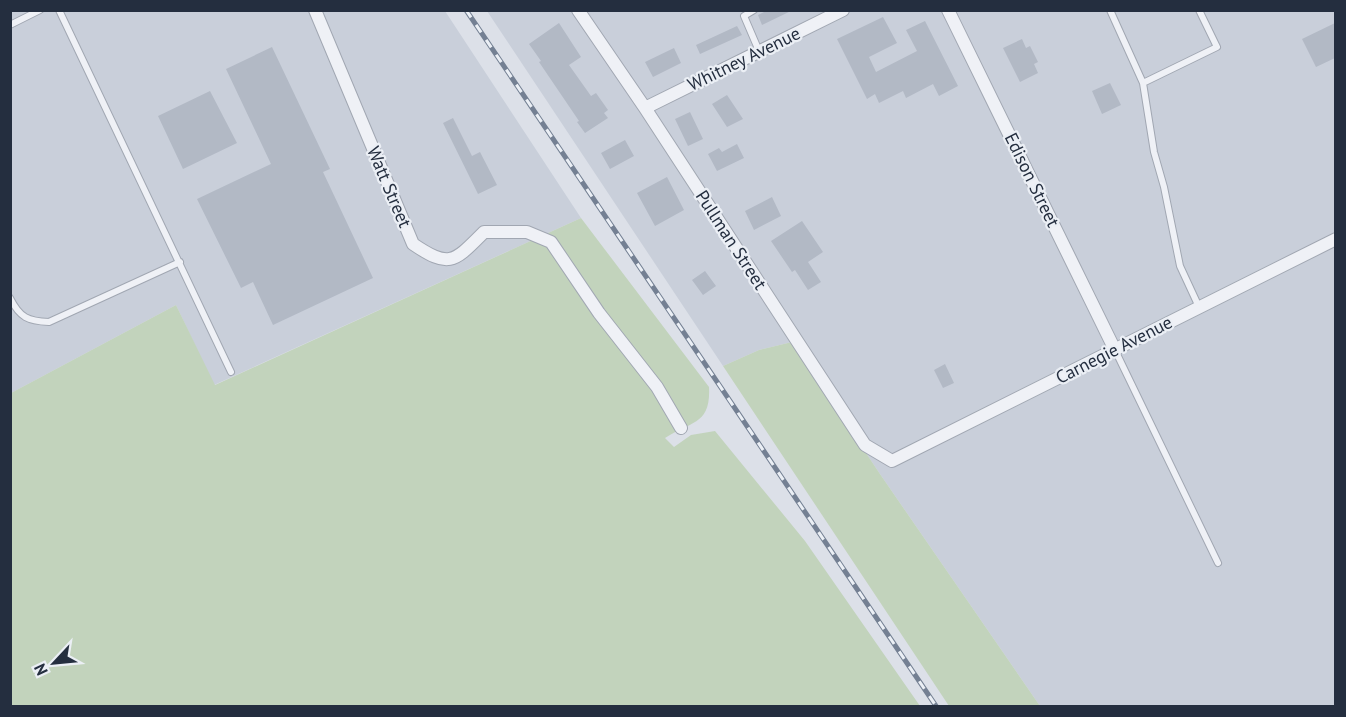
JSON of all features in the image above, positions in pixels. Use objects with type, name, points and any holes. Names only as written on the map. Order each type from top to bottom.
[{"type":"street","name":"Watt Street","points":[[315,10],[413,244],[434,258],[449,260],[464,253],[484,232],[527,232],[551,242],[599,313],[657,387],[681,428]]},
{"type":"street","name":"Pullman Street","points":[[578,10],[645,108],[865,445],[892,461]]},
{"type":"street","name":"Whitney Avenue","points":[[645,108],[843,10]]},
{"type":"street","name":"Edison Street","points":[[948,10],[1115,350]]},
{"type":"street","name":"Carnegie Avenue","points":[[892,461],[1335,239]]},
{"type":"lane","points":[[10,25],[40,10]]},
{"type":"lane","points":[[58,10],[231,372]]},
{"type":"lane","points":[[754,10],[742,13],[759,52]]},
{"type":"lane","points":[[1110,10],[1143,83],[1154,152],[1164,187],[1180,266],[1200,307]]},
{"type":"lane","points":[[1143,83],[1217,47],[1199,10]]},
{"type":"lane","points":[[10,298],[17,311],[32,322],[49,322],[180,262]]},
{"type":"lane","points":[[1115,350],[1218,563]]},
{"type":"shaded area","points":[[11,11],[445,11],[581,218],[214,385],[176,305],[11,393]]},
{"type":"shaded area","points":[[487,11],[1335,11],[1335,706],[1040,706],[792,342],[759,350],[723,366]]},
{"type":"green space","points":[[581,218],[709,387],[707,409],[703,415],[665,438],[674,447],[691,435],[715,431],[805,541],[920,706],[11,706],[11,393],[176,305],[215,385]]},
{"type":"green space","points":[[792,342],[1040,706],[949,706],[723,366],[759,350]]},
{"type":"building","points":[[768,10],[793,10],[762,25],[758,15]]},
{"type":"building","points":[[883,17],[897,43],[869,57],[876,72],[917,51],[906,30],[925,21],[958,86],[939,96],[933,84],[906,98],[903,91],[879,103],[875,94],[867,99],[837,39]]},
{"type":"building","points":[[559,23],[581,57],[569,65],[591,96],[596,93],[608,110],[604,113],[608,118],[585,133],[529,44]]},
{"type":"building","points":[[1335,23],[1335,58],[1316,67],[1302,39]]},
{"type":"building","points":[[737,26],[742,35],[700,54],[696,45]]},
{"type":"building","points":[[1022,39],[1026,48],[1030,46],[1038,62],[1034,64],[1038,73],[1020,82],[1003,48]]},
{"type":"building","points":[[272,47],[330,169],[323,172],[373,278],[273,325],[253,282],[241,288],[197,199],[271,164],[226,69]]},
{"type":"building","points":[[674,48],[681,63],[653,77],[645,62]]},
{"type":"building","points":[[1110,83],[1121,105],[1102,114],[1092,91]]},
{"type":"building","points":[[210,91],[237,143],[183,169],[158,116]]},
{"type":"building","points":[[727,95],[743,119],[727,127],[712,104]]},
{"type":"building","points":[[690,112],[703,139],[688,146],[675,119]]},
{"type":"building","points":[[453,118],[472,156],[480,152],[497,185],[478,194],[443,123]]},
{"type":"building","points":[[625,140],[634,156],[610,169],[601,153]]},
{"type":"building","points":[[737,144],[744,158],[717,171],[708,154],[719,148],[722,152]]},
{"type":"building","points":[[667,177],[684,210],[655,226],[637,193]]},
{"type":"building","points":[[772,197],[781,216],[754,230],[745,211]]},
{"type":"building","points":[[802,221],[823,252],[808,262],[821,282],[808,290],[795,270],[792,272],[771,241]]},
{"type":"building","points":[[705,271],[716,286],[703,295],[692,280]]},
{"type":"building","points":[[945,364],[954,383],[943,388],[934,370]]},
{"type":"railway","points":[[466,10],[936,706]]}]
